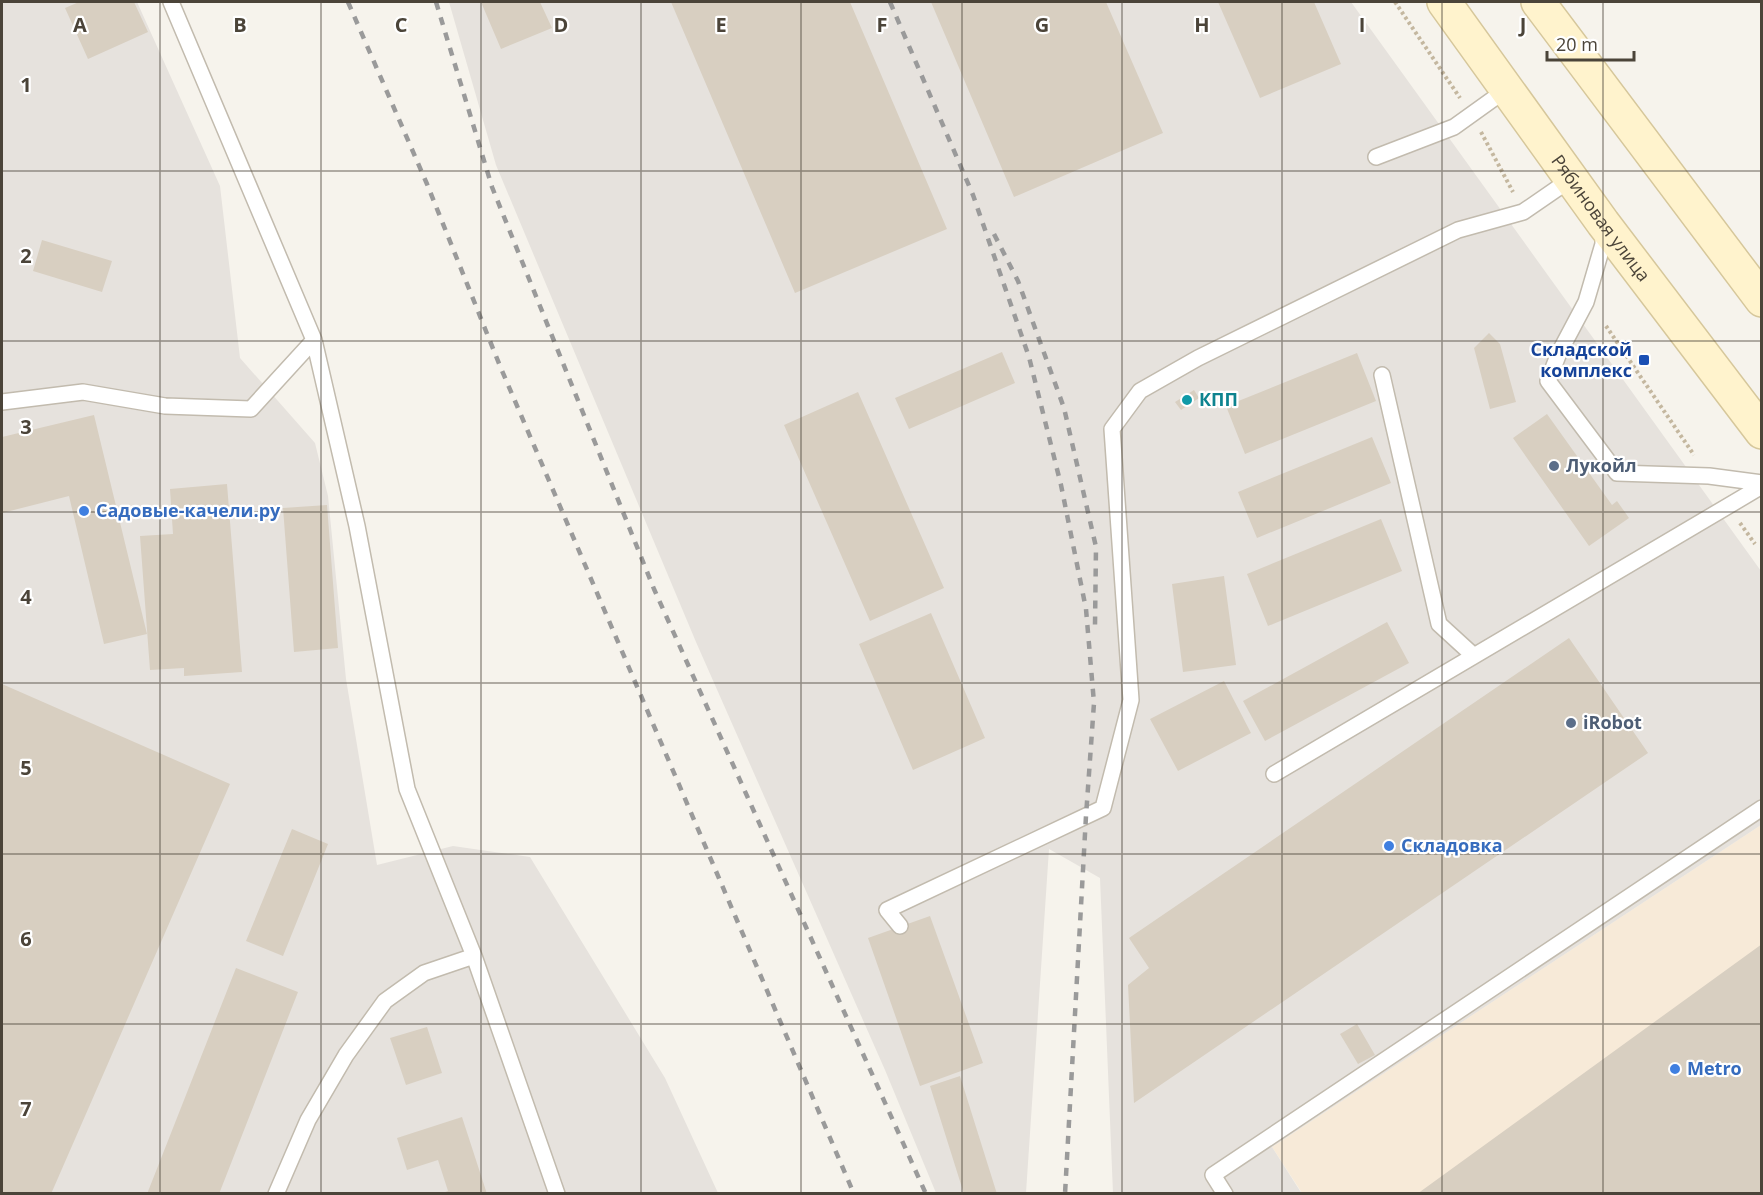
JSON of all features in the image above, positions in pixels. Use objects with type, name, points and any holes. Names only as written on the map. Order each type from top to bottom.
[{"type":"main road","name":"Рябиновая улица","points":[[1444,2],[1570,179],[1761,432]]},
{"type":"main road","points":[[1538,2],[1761,300]]},
{"type":"lane","points":[[171,2],[314,340],[357,526],[407,789],[474,956],[557,1194]]},
{"type":"lane","points":[[1376,158],[1454,127],[1507,89]]},
{"type":"lane","points":[[900,926],[888,910],[1103,808],[1131,699],[1112,429],[1140,391],[1208,352],[1458,230],[1523,212],[1570,179]]},
{"type":"lane","points":[[1603,223],[1603,244],[1586,302],[1559,353],[1548,381],[1617,474],[1709,476],[1761,485]]},
{"type":"lane","points":[[2,402],[83,392],[165,406],[251,409],[314,340]]},
{"type":"lane","points":[[1382,375],[1438,624],[1474,656]]},
{"type":"lane","points":[[1274,774],[1761,485]]},
{"type":"lane","points":[[1225,1194],[1213,1175],[1761,808]]},
{"type":"lane","points":[[276,1194],[308,1120],[346,1055],[385,1001],[424,973],[474,956]]},
{"type":"path","points":[[1606,326],[1709,476]]},
{"type":"path","points":[[1729,506],[1755,544]]},
{"type":"shaded area","points":[[2,2],[137,2],[220,186],[240,358],[315,443],[328,496],[346,679],[377,865],[453,846],[530,857],[665,1078],[718,1193],[2,1194]]},
{"type":"shaded area","points":[[449,2],[1351,2],[1761,571],[1761,825],[1272,1147],[1302,1194],[1113,1193],[1100,878],[1049,849],[1026,1193],[936,1193],[885,1070],[696,642],[496,165]]},
{"type":"shaded area","points":[[1761,825],[1761,1193],[1302,1193],[1272,1147]]},
{"type":"building","points":[[79,2],[134,2],[148,32],[88,59],[65,8]]},
{"type":"building","points":[[481,2],[540,2],[552,28],[501,49]]},
{"type":"building","points":[[671,2],[850,2],[947,229],[795,293]]},
{"type":"building","points":[[931,2],[1106,2],[1163,133],[1014,197]]},
{"type":"building","points":[[1218,2],[1314,2],[1341,64],[1260,98]]},
{"type":"building","points":[[42,240],[112,261],[102,292],[33,271]]},
{"type":"building","points":[[1489,333],[1500,344],[1516,402],[1490,409],[1474,348]]},
{"type":"building","points":[[1002,352],[1015,383],[909,429],[895,398]]},
{"type":"building","points":[[1357,353],[1376,401],[1245,454],[1226,406]]},
{"type":"building","name":"КПП","points":[[1194,390],[1199,398],[1181,410],[1175,402]]},
{"type":"building","points":[[858,392],[944,588],[870,621],[784,425]]},
{"type":"building","points":[[1547,414],[1612,505],[1617,501],[1629,518],[1589,546],[1513,438]]},
{"type":"building","points":[[94,415],[147,634],[104,644],[69,496],[2,513],[2,437]]},
{"type":"building","points":[[1372,437],[1391,483],[1257,538],[1238,492]]},
{"type":"building","points":[[227,484],[242,672],[184,676],[184,668],[150,670],[140,536],[173,534],[170,489]]},
{"type":"building","points":[[327,505],[338,648],[294,652],[283,508]]},
{"type":"building","points":[[1381,519],[1402,571],[1268,626],[1247,574]]},
{"type":"building","points":[[1224,576],[1236,665],[1183,672],[1172,584]]},
{"type":"building","points":[[931,613],[985,738],[913,770],[859,644]]},
{"type":"building","points":[[1387,622],[1409,663],[1265,741],[1243,701]]},
{"type":"building","name":"Складовка","points":[[1569,638],[1648,753],[1134,1103],[1128,985],[1149,968],[1129,938]]},
{"type":"building","points":[[1224,681],[1251,733],[1178,771],[1150,719]]},
{"type":"building","points":[[2,684],[230,784],[51,1194],[2,1194]]},
{"type":"building","points":[[292,829],[328,844],[283,956],[246,941]]},
{"type":"building","points":[[930,916],[983,1063],[920,1086],[868,938]]},
{"type":"building","name":"Metro","points":[[1762,944],[1762,1194],[1417,1194]]},
{"type":"building","points":[[236,968],[298,992],[219,1194],[147,1194]]},
{"type":"building","points":[[1357,1024],[1375,1055],[1358,1064],[1340,1034]]},
{"type":"building","points":[[427,1027],[442,1073],[406,1085],[390,1038]]},
{"type":"building","points":[[960,1076],[997,1194],[964,1194],[930,1086]]},
{"type":"building","points":[[462,1117],[487,1194],[440,1194],[448,1191],[438,1160],[407,1170],[397,1138]]},
{"type":"railway","points":[[348,2],[427,184],[500,366],[854,1194]]},
{"type":"railway","points":[[436,2],[492,187],[654,589],[926,1194]]},
{"type":"railway","points":[[890,2],[973,195],[1029,357],[1061,485],[1086,609],[1094,703],[1065,1194]]},
{"type":"railway","points":[[994,234],[1018,281],[1064,408],[1096,547],[1095,625]]},
{"type":"place","name":"Складской комплекс","points":[[1644,360]]},
{"type":"place","name":"КПП","points":[[1187,400]]},
{"type":"place","name":"Лукойл","points":[[1554,466]]},
{"type":"place","name":"Садовые-качели.ру","points":[[84,511]]},
{"type":"place","name":"iRobot","points":[[1571,723]]},
{"type":"place","name":"Складовка","points":[[1389,846]]},
{"type":"place","name":"Metro","points":[[1675,1069]]}]
